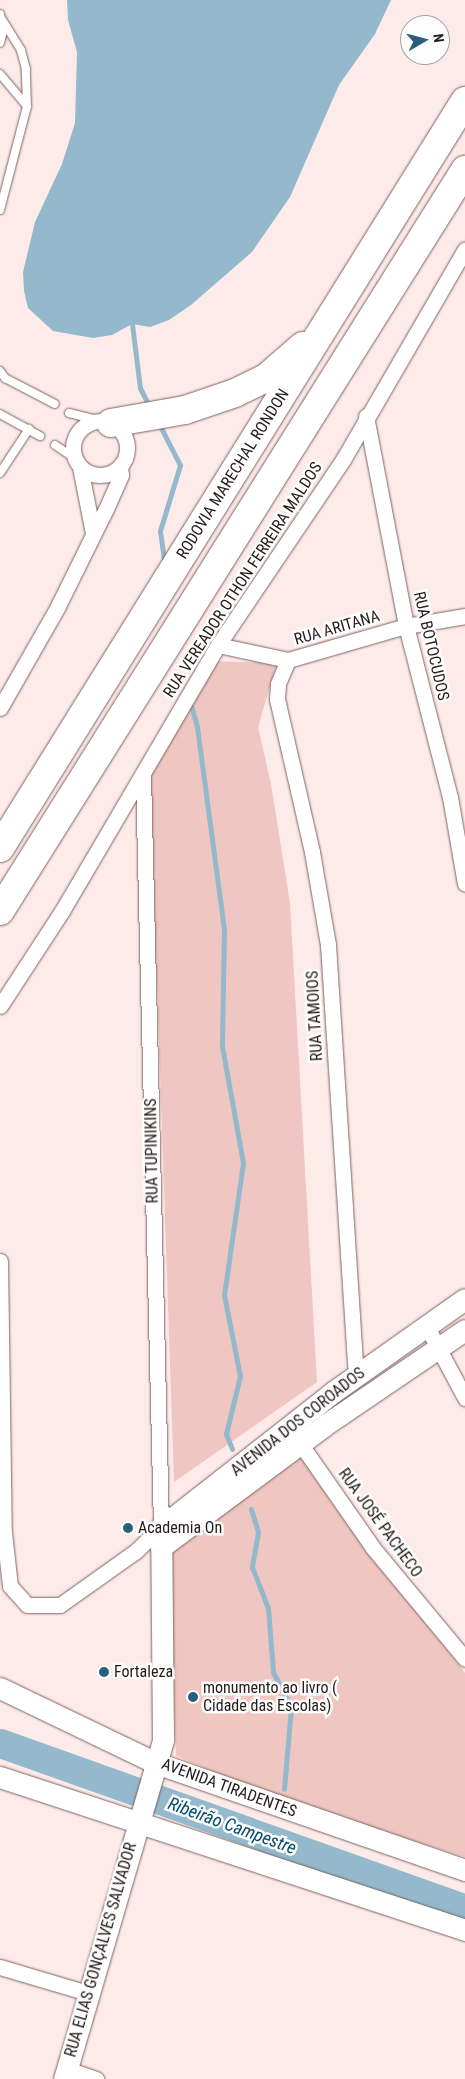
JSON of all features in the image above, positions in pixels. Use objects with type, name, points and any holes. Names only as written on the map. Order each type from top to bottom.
[{"type":"highway","name":"RODOVIA MARECHAL RONDON","points":[[0,848],[465,101]]},
{"type":"highway","points":[[0,911],[465,170]]},
{"type":"highway","points":[[106,422],[185,410],[235,393],[266,378],[302,346],[359,274]]},
{"type":"main road","name":"AVENIDA DOS COROADOS","points":[[295,1436],[356,1376],[465,1299]]},
{"type":"main road","name":"AVENIDA DOS COROADOS","points":[[161,1537],[295,1436],[440,1349],[465,1330]]},
{"type":"main road","points":[[139,1818],[155,1765],[164,1725],[161,1537]]},
{"type":"main road","name":"AVENIDA TIRADENTES","points":[[0,1688],[155,1765],[465,1870]]},
{"type":"main road","points":[[0,1777],[139,1818],[465,1930]]},
{"type":"main road","name":"RUA ELIAS GONÇALVES SALVADOR","points":[[65,2074],[139,1818]]},
{"type":"street","name":"RUA VEREADOR OTHON FERREIRA MALDOS","points":[[0,1006],[143,776],[218,645],[344,458],[366,416],[465,248]]},
{"type":"street","name":"RUA BOTOCUDOS","points":[[366,416],[406,626],[450,797],[465,884]]},
{"type":"street","points":[[0,708],[57,608],[92,533],[114,492],[127,449],[126,438],[106,422],[81,428],[72,447],[92,533]]},
{"type":"street","points":[[77,462],[99,476],[109,474],[120,467]]},
{"type":"street","name":"RUA ARITANA","points":[[218,645],[288,660],[406,626],[465,616]]},
{"type":"street","name":"RUA TAMOIOS","points":[[288,660],[278,684],[277,699],[314,861],[328,945],[356,1376]]},
{"type":"street","name":"RUA TUPINIKINS","points":[[143,776],[161,1537]]},
{"type":"street","points":[[0,1261],[2,1531]]},
{"type":"street","points":[[427,1327],[465,1398]]},
{"type":"street","name":"RUA JOSÉ PACHECO","points":[[295,1436],[372,1548],[465,1660]]},
{"type":"street","name":"AVENIDA DOS COROADOS","points":[[2,1531],[10,1586],[27,1605],[60,1605],[136,1552],[161,1537]]},
{"type":"street","name":"AVENIDA DOS COROADOS","points":[[136,1552],[161,1537]]},
{"type":"street","points":[[0,1966],[88,1993]]},
{"type":"street","points":[[65,2074],[96,2079]]},
{"type":"lane","points":[[0,42],[1,17]]},
{"type":"lane","points":[[0,210],[27,106],[26,69],[21,50],[1,17]]},
{"type":"lane","points":[[0,74],[27,106]]},
{"type":"lane","points":[[0,371],[5,378],[55,404]]},
{"type":"lane","points":[[69,413],[106,422]]},
{"type":"lane","points":[[0,414],[40,436]]},
{"type":"lane","points":[[0,473],[29,429]]},
{"type":"lane","points":[[55,445],[77,462]]},
{"type":"shaded area","points":[[209,661],[277,663],[258,727],[271,784],[290,903],[317,1382],[174,1482],[150,776]]},
{"type":"shaded area","points":[[303,1455],[465,1673],[465,1857],[289,1802],[176,1756],[168,1555]]},
{"type":"water","points":[[67,0],[391,0],[375,34],[339,85],[290,197],[252,252],[191,305],[169,320],[150,327],[132,324],[112,335],[93,338],[53,331],[28,308],[24,291],[23,272],[35,222],[62,164],[75,123],[77,52],[68,20]]},
{"type":"waterway","points":[[132,324],[140,388],[150,408]]},
{"type":"waterway","points":[[158,422],[180,465],[160,531],[164,561]]},
{"type":"waterway","points":[[190,702],[197,727],[224,929],[222,1046],[243,1163],[224,1295],[240,1376],[226,1434],[232,1449]]},
{"type":"waterway","points":[[251,1509],[258,1532],[252,1567],[268,1608],[273,1672],[291,1707],[284,1789]]},
{"type":"waterway","name":"Ribeirão Campestre","points":[[0,1743],[465,1909]]},
{"type":"place","name":"Academia On","points":[[128,1528]]},
{"type":"place","name":"Fortaleza","points":[[104,1672]]},
{"type":"place","name":"monumento ao livro ( Cidade das Escolas)","points":[[193,1697]]}]
